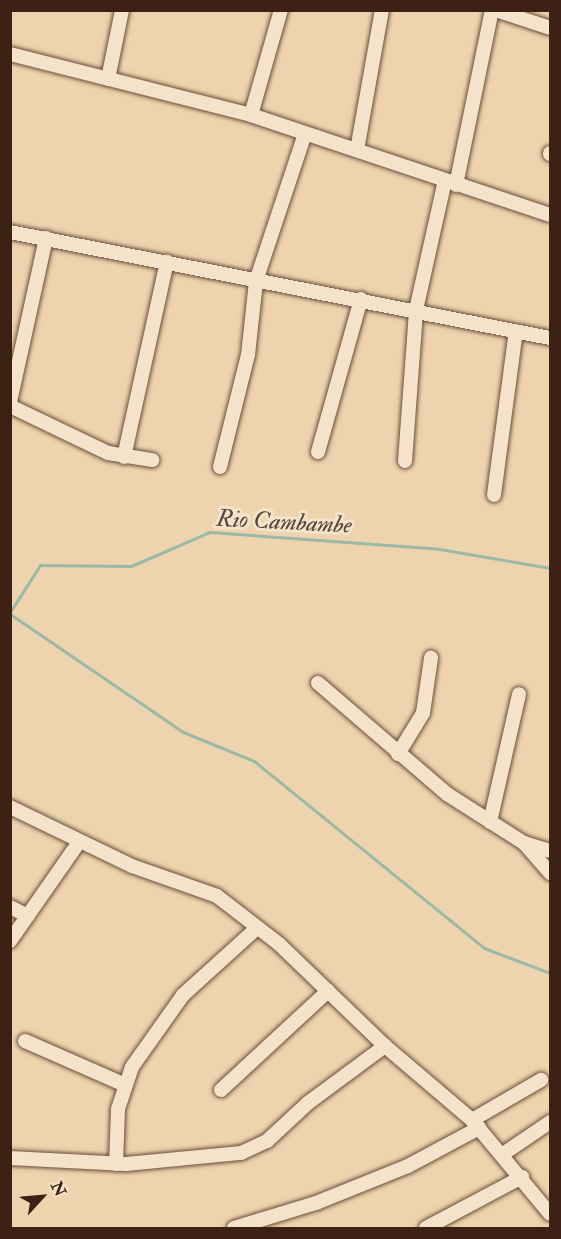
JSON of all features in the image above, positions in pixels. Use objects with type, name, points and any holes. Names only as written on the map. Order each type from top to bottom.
[{"type":"street","points":[[108,79],[122,10]]},
{"type":"street","points":[[251,115],[281,10]]},
{"type":"street","points":[[357,150],[382,10]]},
{"type":"street","points":[[405,461],[416,310],[492,10]]},
{"type":"street","points":[[496,10],[550,28]]},
{"type":"street","points":[[10,54],[251,115],[550,215]]},
{"type":"street","points":[[220,467],[248,355],[256,281],[305,134]]},
{"type":"street","points":[[10,232],[256,281],[361,299],[550,338]]},
{"type":"street","points":[[46,238],[10,404],[55,424],[97,448],[124,457],[152,460]]},
{"type":"street","points":[[124,457],[167,262]]},
{"type":"street","points":[[318,452],[361,299]]},
{"type":"street","points":[[494,495],[516,331]]},
{"type":"street","points":[[398,754],[423,712],[430,658]]},
{"type":"street","points":[[318,683],[447,794],[524,843],[550,851]]},
{"type":"street","points":[[490,822],[519,694]]},
{"type":"street","points":[[10,807],[132,866],[201,888],[257,928],[328,991],[385,1046],[476,1124],[522,1177],[550,1214]]},
{"type":"street","points":[[10,941],[79,842]]},
{"type":"street","points":[[524,843],[550,873]]},
{"type":"street","points":[[10,907],[28,916]]},
{"type":"street","points":[[116,1164],[118,1109],[123,1084],[183,995],[257,928]]},
{"type":"street","points":[[221,1090],[328,991]]},
{"type":"street","points":[[25,1041],[123,1084]]},
{"type":"street","points":[[10,1158],[116,1164],[242,1153],[258,1147],[385,1046]]},
{"type":"street","points":[[240,1228],[316,1203],[398,1170],[476,1124],[541,1080]]},
{"type":"street","points":[[503,1154],[550,1122]]},
{"type":"street","points":[[426,1228],[522,1177]]},
{"type":"waterway","name":"Rio Cambambe","points":[[10,612],[40,565],[131,566],[210,532],[439,549],[550,568]]},
{"type":"waterway","points":[[10,614],[183,732],[254,761],[484,948],[550,973]]}]
